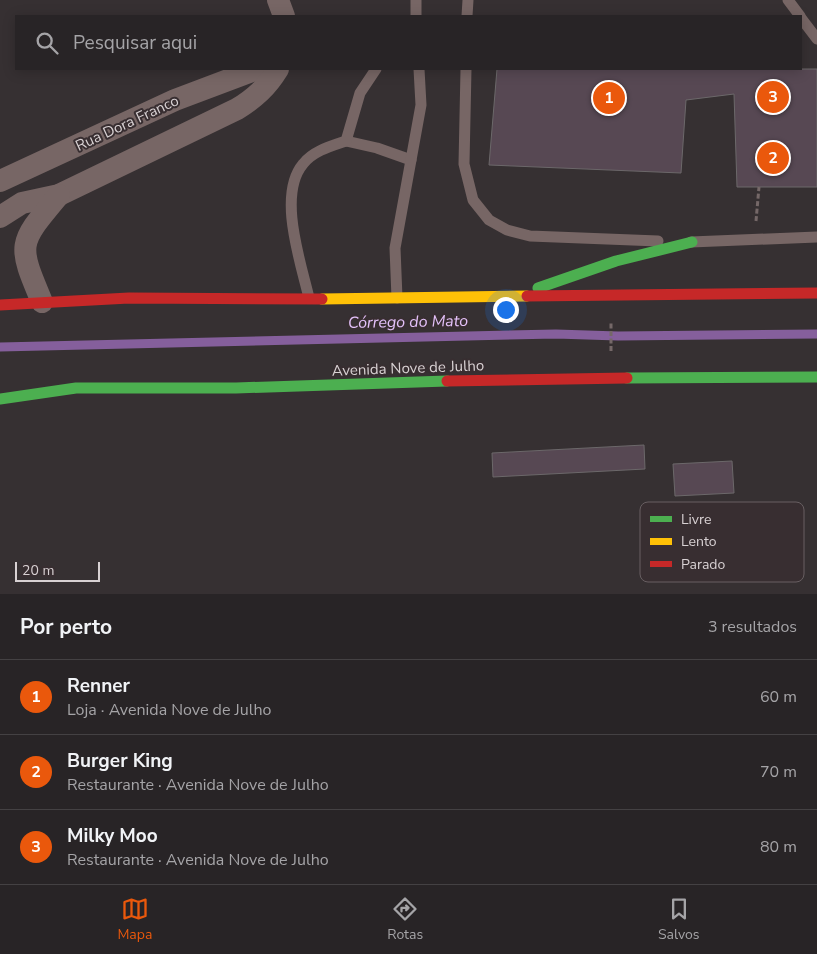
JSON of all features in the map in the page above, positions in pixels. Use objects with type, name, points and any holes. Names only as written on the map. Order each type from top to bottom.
[{"type":"main road","points":[[516,295],[616,261],[692,242]]},
{"type":"main road","points":[[0,306],[129,298],[309,299],[516,295],[817,293]]},
{"type":"main road","name":"Avenida Nove de Julho","points":[[0,398],[76,388],[236,388],[540,378],[817,377]]},
{"type":"street","points":[[278,0],[284,15]]},
{"type":"street","name":"Rua Dora Franco","points":[[0,181],[175,100],[254,70]]},
{"type":"street","points":[[0,217],[22,203],[59,195],[237,109],[256,98],[270,83],[277,70]]},
{"type":"street","points":[[42,302],[24,254],[25,240],[34,224],[59,195]]},
{"type":"lane","points":[[467,15],[468,0]]},
{"type":"lane","points":[[788,0],[799,15]]},
{"type":"lane","points":[[802,20],[817,39]]},
{"type":"lane","points":[[346,142],[360,93],[375,70]]},
{"type":"lane","points":[[397,298],[394,248],[421,105],[419,70]]},
{"type":"lane","points":[[466,70],[464,164],[473,200],[490,220],[507,230],[530,236],[692,242],[817,237]]},
{"type":"lane","points":[[309,299],[292,211],[292,183],[303,164],[325,148],[346,142],[377,148],[411,160]]},
{"type":"path","points":[[610,322],[611,353]]},
{"type":"building","points":[[817,69],[817,187],[737,187],[734,94],[686,100],[681,173],[489,165],[497,70]]},
{"type":"building","points":[[644,445],[645,469],[493,477],[492,453]]},
{"type":"building","points":[[732,461],[734,493],[675,496],[673,464]]},
{"type":"waterway","name":"Córrego do Mato","points":[[0,347],[556,334],[618,336],[817,334]]},
{"type":"traffic: fast","points":[[538,288],[616,261],[692,242]]},
{"type":"traffic: fast","points":[[627,378],[817,377]]},
{"type":"traffic: fast","points":[[0,399],[76,388],[236,388],[447,381]]},
{"type":"traffic: slow","points":[[322,299],[527,296]]},
{"type":"traffic: jam","points":[[527,296],[817,293]]},
{"type":"traffic: jam","points":[[0,305],[129,298],[322,299]]},
{"type":"traffic: jam","points":[[447,381],[627,378]]},
{"type":"place","name":"Milky Moo","points":[[773,97]]},
{"type":"place","name":"Renner","points":[[609,98]]},
{"type":"place","name":"Burger King","points":[[773,158]]}]
